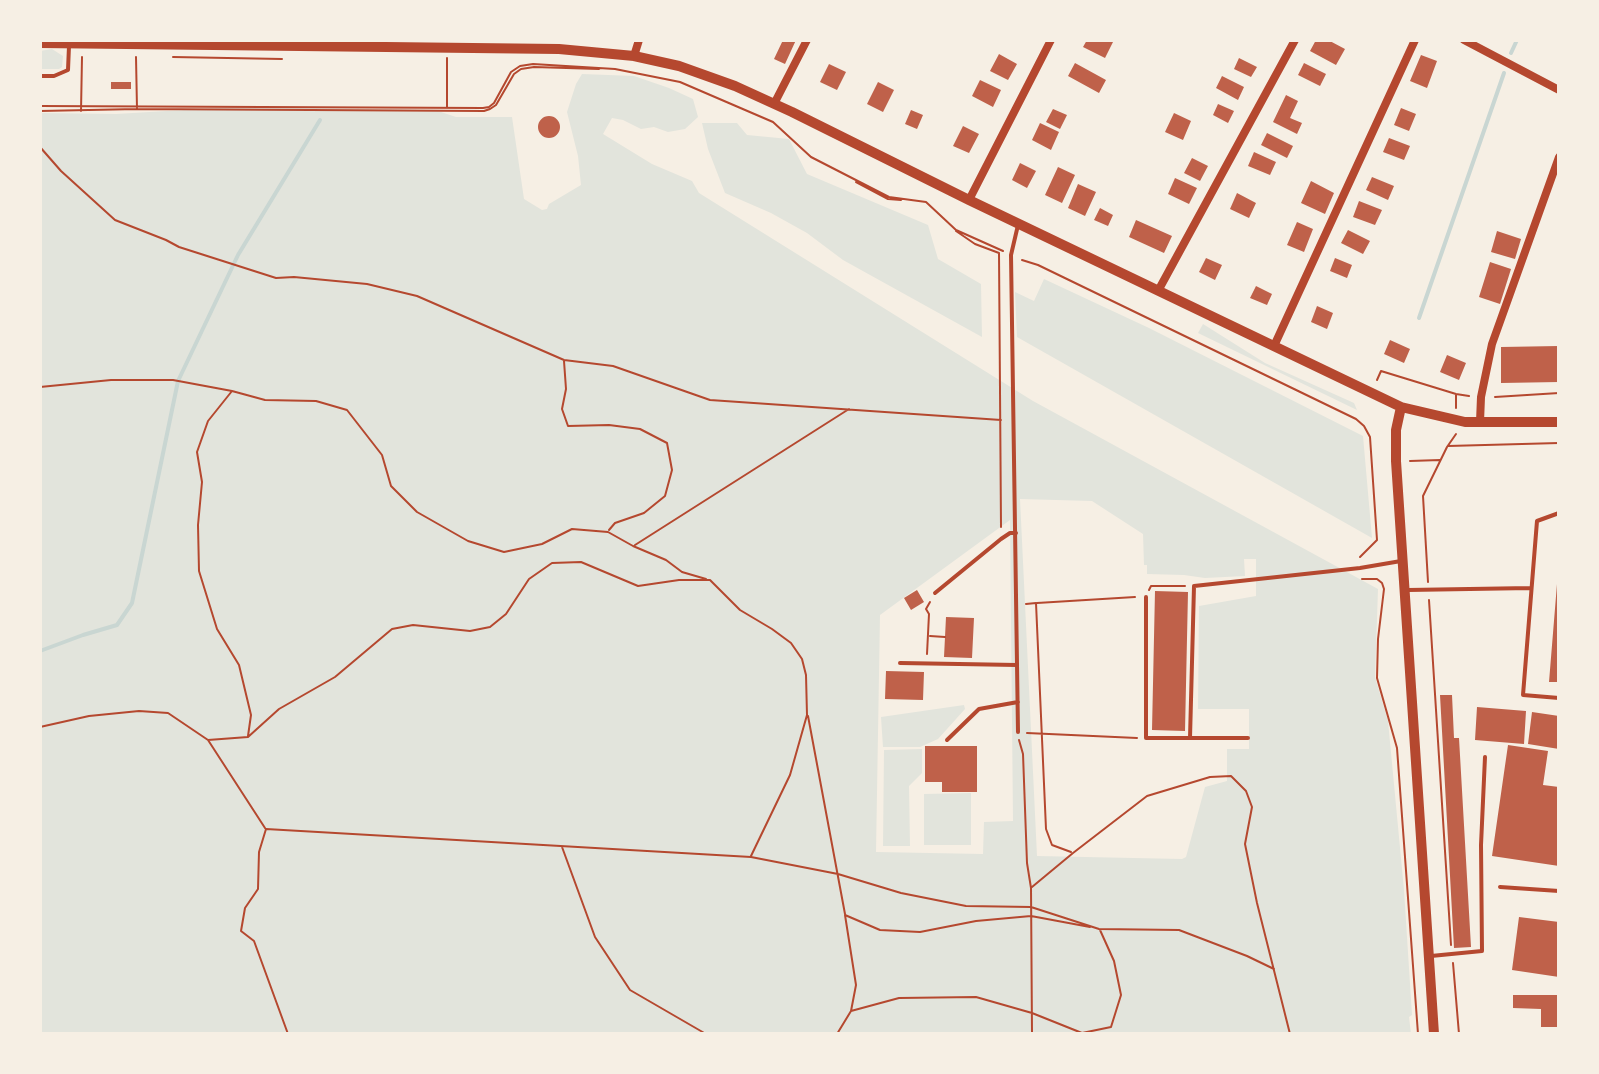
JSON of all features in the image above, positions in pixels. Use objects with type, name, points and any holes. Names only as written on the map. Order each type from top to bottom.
[{"type":"street","points":[[634,56],[639,40]]},
{"type":"street","points":[[774,104],[807,40]]},
{"type":"street","points":[[969,200],[1051,40]]},
{"type":"street","points":[[1158,291],[1295,40]]},
{"type":"street","points":[[1274,346],[1415,40]]},
{"type":"street","points":[[1464,40],[1559,90]]},
{"type":"street","points":[[40,43],[472,44],[634,56],[679,66],[774,104],[1401,407],[1456,421],[1559,422]]},
{"type":"street","points":[[1480,422],[1481,397],[1492,344],[1559,157]]},
{"type":"street","points":[[1401,407],[1396,430],[1396,461],[1434,1034]]},
{"type":"lane","points":[[40,76],[54,76],[68,70],[70,43]]},
{"type":"lane","points":[[1018,223],[1011,255],[1018,732]]},
{"type":"lane","points":[[1559,513],[1537,521],[1523,695],[1559,698]]},
{"type":"lane","points":[[935,593],[1001,539],[1016,533]]},
{"type":"lane","points":[[1190,738],[1194,586],[1298,576],[1404,560]]},
{"type":"lane","points":[[1405,590],[1531,588]]},
{"type":"lane","points":[[1146,597],[1146,738],[1248,738]]},
{"type":"lane","points":[[900,663],[1017,665]]},
{"type":"lane","points":[[947,740],[979,709],[1018,702]]},
{"type":"lane","points":[[1429,957],[1482,951],[1481,845],[1485,757]]},
{"type":"lane","points":[[1500,887],[1559,891]]},
{"type":"path","points":[[136,44],[137,108]]},
{"type":"path","points":[[81,109],[83,54]]},
{"type":"path","points":[[447,54],[447,108]]},
{"type":"path","points":[[166,56],[261,60],[289,58]]},
{"type":"path","points":[[447,108],[489,107],[511,72],[520,66],[533,64],[615,69],[680,82],[773,122],[811,157],[889,197],[926,202],[956,230],[1003,251],[1005,348]]},
{"type":"path","points":[[40,109],[490,109],[496,105],[514,74],[521,69],[615,70],[679,83],[773,123],[810,158],[888,199],[926,203],[975,244],[999,253]]},
{"type":"path","points":[[40,147],[61,171],[115,220],[179,247],[276,278],[367,284],[417,296],[564,360],[613,366],[710,400],[1001,420]]},
{"type":"path","points":[[999,248],[1001,539]]},
{"type":"path","points":[[1022,260],[1356,419],[1364,426],[1370,437],[1377,540],[1359,558]]},
{"type":"path","points":[[564,360],[566,389],[562,409],[568,426],[609,425],[640,429],[667,443],[672,470],[665,496],[644,513],[615,523],[608,532]]},
{"type":"path","points":[[1375,383],[1381,371],[1470,396]]},
{"type":"path","points":[[40,387],[111,380],[173,380],[265,400],[316,401],[347,410],[382,455],[391,486],[417,512],[468,541],[504,552],[542,544],[572,529],[608,532],[666,560],[682,572],[710,580],[740,610],[791,643],[802,659],[806,675],[807,715],[856,985],[851,1011],[837,1034]]},
{"type":"path","points":[[232,391],[208,421],[197,452],[202,482],[198,525],[199,571],[217,629],[239,665],[251,715],[248,737]]},
{"type":"path","points":[[1493,397],[1559,393]]},
{"type":"path","points":[[1456,394],[1456,408]]},
{"type":"path","points":[[633,546],[850,409]]},
{"type":"path","points":[[1456,434],[1423,496],[1459,1034]]},
{"type":"path","points":[[1447,447],[1559,443]]},
{"type":"path","points":[[1409,461],[1440,460]]},
{"type":"path","points":[[208,740],[248,737],[279,709],[335,677],[392,629],[413,625],[470,631],[490,627],[506,614],[529,579],[552,563],[581,562],[638,586],[679,580],[710,580]]},
{"type":"path","points":[[1362,579],[1377,579],[1384,589],[1377,678],[1397,748],[1418,1034]]},
{"type":"path","points":[[1017,604],[1146,597],[1151,586],[1194,586]]},
{"type":"path","points":[[927,663],[929,614],[926,609],[935,593]]},
{"type":"path","points":[[1036,603],[1046,829],[1052,845],[1073,853]]},
{"type":"path","points":[[928,636],[945,637]]},
{"type":"path","points":[[40,727],[89,716],[139,711],[168,713],[208,740],[266,829]]},
{"type":"path","points":[[751,857],[790,775],[807,715]]},
{"type":"path","points":[[1032,1034],[1031,888],[1027,863],[1023,754],[1018,732],[1146,738]]},
{"type":"path","points":[[1031,888],[1147,796],[1210,777],[1231,776],[1246,791],[1252,807],[1245,844],[1290,1034]]},
{"type":"path","points":[[266,829],[751,857],[838,874],[901,893],[966,906],[1031,907],[1099,929],[1114,961],[1121,995],[1111,1027],[1082,1033],[1032,1013],[976,997],[899,998],[851,1011]]},
{"type":"path","points":[[266,829],[259,852],[258,889],[245,908],[241,931],[254,941],[288,1034]]},
{"type":"path","points":[[562,846],[595,937],[630,990],[706,1034]]},
{"type":"path","points":[[845,915],[880,930],[920,932],[976,921],[1031,916],[1099,929],[1179,930],[1274,969]]},
{"type":"shaded area","points":[[52,49],[63,56],[62,67],[40,69],[40,51]]},
{"type":"shaded area","points":[[582,74],[634,76],[693,99],[698,117],[685,129],[668,132],[654,127],[641,129],[612,118],[603,134],[652,164],[692,181],[699,193],[1033,401],[1378,589],[1375,677],[1388,721],[1404,890],[1411,1034],[40,1034],[40,113],[116,114],[234,107],[435,110],[456,117],[512,117],[524,199],[542,210],[581,185],[578,156],[567,112]],"holes":[[[1020,499],[1092,501],[1143,534],[1147,574],[1205,578],[1245,576],[1244,559],[1256,559],[1256,596],[1199,606],[1198,709],[1249,709],[1249,749],[1227,749],[1227,781],[1205,787],[1186,857],[1182,859],[1037,856]],[[1010,520],[1013,821],[984,822],[983,854],[876,852],[880,615]]]},
{"type":"shaded area","points":[[702,123],[737,123],[747,135],[789,139],[807,174],[928,225],[938,259],[981,284],[982,337],[843,260],[807,233],[725,193],[708,149]]},
{"type":"shaded area","points":[[1044,279],[1149,328],[1363,436],[1372,538],[1017,337],[1015,292],[1034,301]]},
{"type":"shaded area","points":[[1203,324],[1265,363],[1354,403],[1357,410],[1198,333]]},
{"type":"shaded area","points":[[964,705],[965,709],[938,739],[920,747],[883,747],[881,717]]},
{"type":"shaded area","points":[[922,749],[922,773],[909,786],[910,846],[883,846],[884,750]]},
{"type":"shaded area","points":[[971,793],[971,845],[924,845],[924,794]]},
{"type":"building","points":[[783,40],[796,40],[785,64],[774,59]]},
{"type":"building","points":[[1087,40],[1114,40],[1105,58],[1083,47]]},
{"type":"building","points":[[1316,40],[1328,40],[1345,49],[1336,65],[1310,51]]},
{"type":"building","points":[[999,54],[1017,64],[1008,80],[990,71]]},
{"type":"building","points":[[1421,55],[1437,61],[1427,88],[1410,81]]},
{"type":"building","points":[[1239,58],[1257,67],[1251,77],[1234,69]]},
{"type":"building","points":[[1075,63],[1106,80],[1099,93],[1068,76]]},
{"type":"building","points":[[1304,63],[1326,74],[1320,86],[1298,75]]},
{"type":"building","points":[[829,64],[846,72],[837,90],[820,82]]},
{"type":"building","points":[[1222,76],[1244,87],[1238,100],[1216,88]]},
{"type":"building","points":[[980,80],[1001,90],[993,107],[972,96]]},
{"type":"building","points":[[111,82],[131,82],[131,89],[111,89]]},
{"type":"building","points":[[878,82],[894,90],[883,112],[867,104]]},
{"type":"building","points":[[1286,95],[1298,101],[1290,118],[1302,123],[1297,134],[1273,122]]},
{"type":"building","points":[[1218,104],[1234,111],[1228,123],[1213,115]]},
{"type":"building","points":[[1401,108],[1416,114],[1409,131],[1394,125]]},
{"type":"building","points":[[1053,109],[1067,115],[1060,129],[1046,122]]},
{"type":"building","points":[[911,110],[923,115],[917,129],[905,124]]},
{"type":"building","points":[[1174,113],[1191,121],[1183,140],[1165,132]]},
{"type":"building","points":[[549,116],[557,119],[560,127],[557,135],[549,138],[541,135],[538,127],[541,119]]},
{"type":"building","points":[[1040,123],[1059,132],[1051,150],[1032,140]]},
{"type":"building","points":[[963,126],[979,134],[969,153],[953,146]]},
{"type":"building","points":[[1267,133],[1293,146],[1287,158],[1261,145]]},
{"type":"building","points":[[1389,138],[1410,146],[1404,160],[1383,152]]},
{"type":"building","points":[[1254,152],[1276,162],[1270,175],[1248,166]]},
{"type":"building","points":[[1192,158],[1208,166],[1200,181],[1184,173]]},
{"type":"building","points":[[1020,163],[1036,171],[1027,188],[1012,180]]},
{"type":"building","points":[[1058,167],[1075,175],[1062,203],[1045,195]]},
{"type":"building","points":[[1372,177],[1394,186],[1388,200],[1366,190]]},
{"type":"building","points":[[1175,178],[1197,188],[1189,204],[1168,194]]},
{"type":"building","points":[[1311,181],[1334,193],[1325,214],[1301,203]]},
{"type":"building","points":[[1078,184],[1096,192],[1085,216],[1068,208]]},
{"type":"building","points":[[1237,193],[1256,203],[1249,218],[1230,209]]},
{"type":"building","points":[[1359,201],[1382,210],[1375,225],[1353,217]]},
{"type":"building","points":[[1100,208],[1113,215],[1108,226],[1094,220]]},
{"type":"building","points":[[1136,220],[1172,236],[1164,253],[1129,237]]},
{"type":"building","points":[[1297,222],[1313,229],[1304,252],[1287,245]]},
{"type":"building","points":[[1348,230],[1370,241],[1363,254],[1341,243]]},
{"type":"building","points":[[1497,231],[1521,239],[1515,259],[1491,252]]},
{"type":"building","points":[[1206,258],[1222,265],[1215,280],[1199,272]]},
{"type":"building","points":[[1335,258],[1352,265],[1347,278],[1330,271]]},
{"type":"building","points":[[1490,262],[1511,269],[1500,304],[1479,297]]},
{"type":"building","points":[[1256,286],[1272,294],[1267,305],[1250,298]]},
{"type":"building","points":[[1317,306],[1333,313],[1327,329],[1311,322]]},
{"type":"building","points":[[1390,340],[1410,349],[1404,363],[1384,354]]},
{"type":"building","points":[[1559,346],[1559,382],[1501,383],[1501,347]]},
{"type":"building","points":[[1447,355],[1466,363],[1459,380],[1440,372]]},
{"type":"building","points":[[1557,584],[1559,682],[1549,682]]},
{"type":"building","points":[[917,590],[924,602],[911,610],[904,598]]},
{"type":"building","points":[[1155,591],[1188,592],[1185,731],[1152,730]]},
{"type":"building","points":[[946,617],[974,618],[972,658],[944,657]]},
{"type":"building","points":[[886,671],[924,672],[923,700],[885,699]]},
{"type":"building","points":[[1440,695],[1452,695],[1454,738],[1459,738],[1471,947],[1454,948]]},
{"type":"building","points":[[1477,707],[1526,711],[1524,744],[1475,740]]},
{"type":"building","points":[[1532,712],[1559,716],[1559,749],[1528,744]]},
{"type":"building","points":[[1508,745],[1548,751],[1543,785],[1559,787],[1559,866],[1492,856]]},
{"type":"building","points":[[925,746],[977,746],[977,792],[942,792],[942,782],[925,782]]},
{"type":"building","points":[[1519,917],[1559,922],[1559,977],[1512,970]]},
{"type":"building","points":[[1513,995],[1559,995],[1559,1027],[1541,1027],[1541,1009],[1513,1008]]},
{"type":"waterway","points":[[1511,53],[1517,40]]},
{"type":"waterway","points":[[1419,318],[1504,73]]},
{"type":"waterway","points":[[40,651],[117,625],[132,603],[178,381],[238,255],[320,120]]}]
